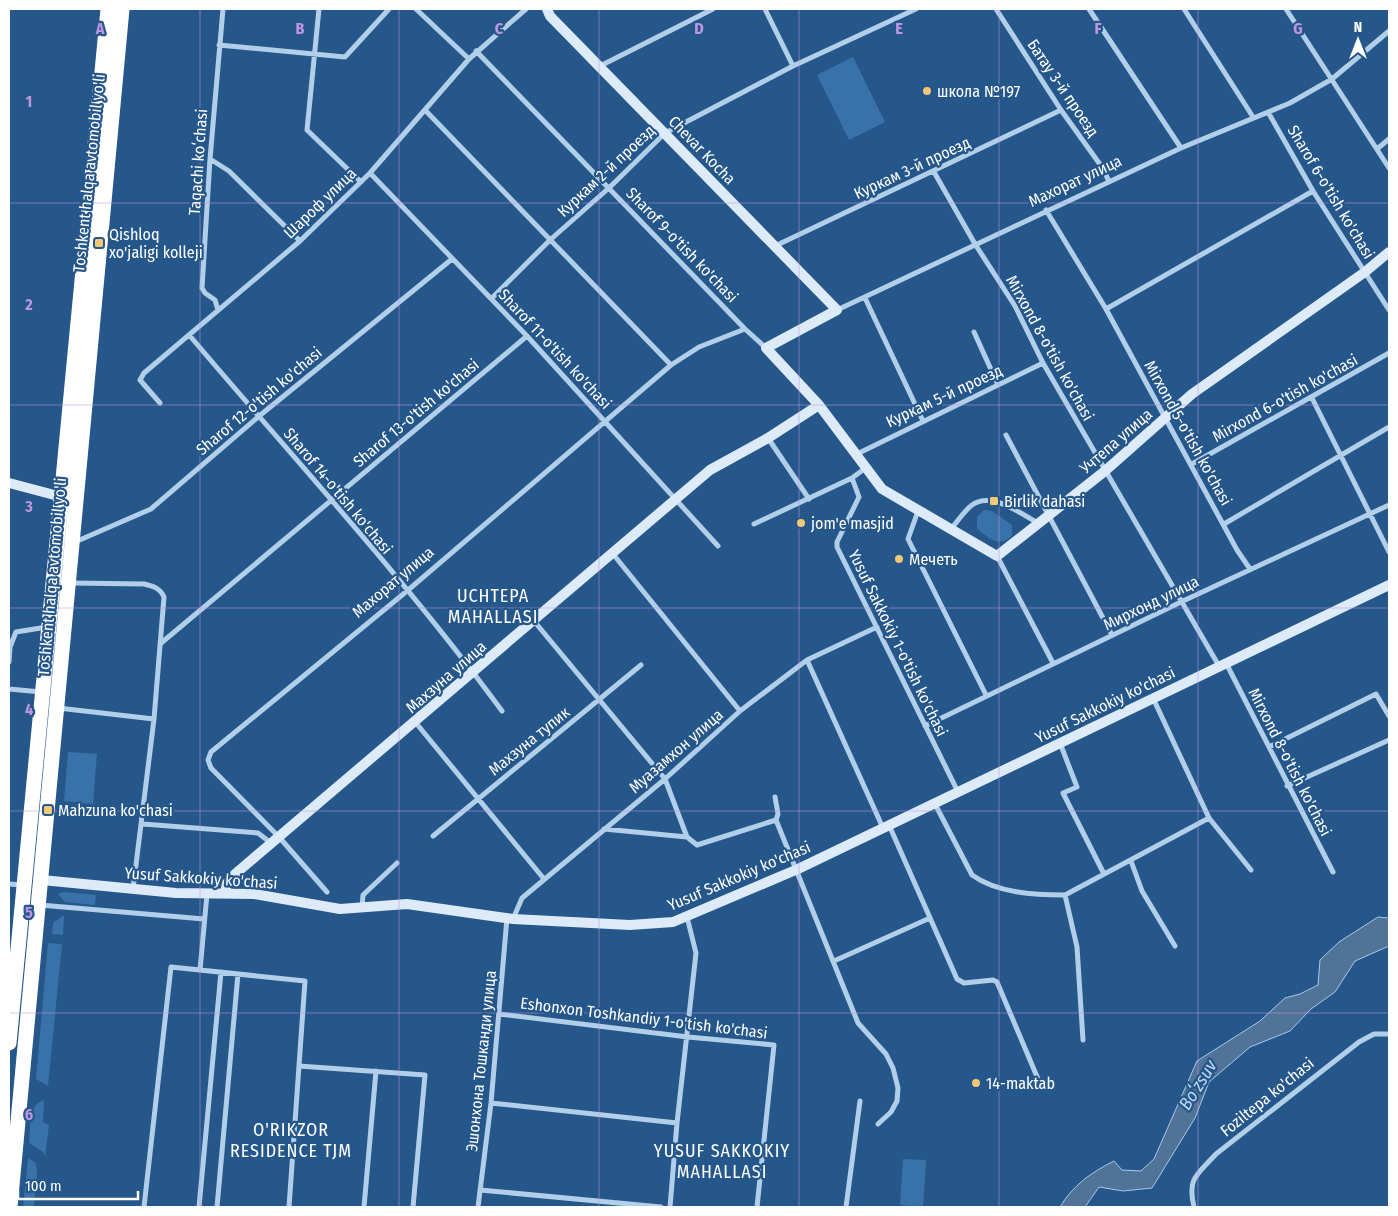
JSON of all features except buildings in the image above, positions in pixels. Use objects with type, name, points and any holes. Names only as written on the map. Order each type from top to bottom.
[{"type":"highway","name":"Toshkent halqa avtomobil yo'li","points":[[9,1037],[16,884],[43,692],[69,582],[72,544],[74,445],[112,38],[108,9]]},
{"type":"highway","name":"Toshkent halqa avtomobil yo'li","points":[[112,38],[122,9]]},
{"type":"highway","name":"Toshkent halqa avtomobil yo'li","points":[[10,1207],[12,1147],[27,1032],[58,708],[57,628],[62,497],[74,445]]},
{"type":"highway","points":[[9,1037],[27,1032]]},
{"type":"street","name":"Taqachi koʻchasi","points":[[218,310],[213,297],[204,293],[202,288],[210,160],[223,9]]},
{"type":"street","points":[[319,9],[307,130],[361,182]]},
{"type":"street","points":[[219,45],[345,57],[389,9]]},
{"type":"street","points":[[416,9],[469,59]]},
{"type":"street","name":"Шароф улица","points":[[160,404],[140,380],[144,373],[300,241],[370,173],[469,59],[526,9]]},
{"type":"street","name":"Chevar Kocha","points":[[548,9],[550,16],[837,310]]},
{"type":"street","points":[[600,66],[713,9]]},
{"type":"street","points":[[765,9],[793,66]]},
{"type":"street","name":"Куркам 2-й проезд","points":[[492,298],[550,240],[610,187],[665,133],[793,66],[916,9]]},
{"type":"street","name":"Батау 3-й проезд","points":[[996,9],[1061,110],[1104,170],[1109,182]]},
{"type":"street","points":[[1088,9],[1181,148]]},
{"type":"street","points":[[1184,9],[1253,117]]},
{"type":"street","points":[[1286,9],[1389,168]]},
{"type":"street","name":"Махорат улица","points":[[766,348],[837,310],[1046,210],[1181,148],[1290,103],[1332,79],[1389,31]]},
{"type":"street","name":"Sharof 9-o'tish ko'chasi","points":[[476,52],[610,187],[745,329],[766,348]]},
{"type":"street","points":[[426,110],[671,365]]},
{"type":"street","name":"Куркам 3-й проезд","points":[[774,246],[934,172],[1061,110]]},
{"type":"street","name":"Sharof 6-o'tish ko'chasi","points":[[1268,112],[1313,191],[1389,310]]},
{"type":"street","points":[[1377,149],[1389,139]]},
{"type":"street","points":[[210,160],[229,171],[300,241]]},
{"type":"street","name":"Mirxond 8-o'tish ko'chasi","points":[[934,172],[975,244],[1015,306],[1044,363],[1105,471],[1182,601],[1223,665],[1269,747],[1287,786],[1333,872]]},
{"type":"street","name":"Sharof 11-o'tish ko'chasi","points":[[370,173],[528,336],[677,498],[718,546]]},
{"type":"street","points":[[1106,309],[1313,191]]},
{"type":"street","name":"Mirxond 5-o'tish ko'chasi","points":[[1046,210],[1106,309],[1250,569]]},
{"type":"street","name":"Учтепа улица","points":[[997,556],[1105,471],[1192,394],[1365,272],[1389,252]]},
{"type":"street","name":"Sharof 12-o'tish ko'chasi","points":[[72,544],[151,509],[258,417],[452,258]]},
{"type":"street","points":[[865,298],[923,421]]},
{"type":"street","name":"Махорат улица","points":[[327,892],[275,840],[210,768],[208,760],[211,752],[407,591],[671,365],[699,347],[745,329]]},
{"type":"street","points":[[974,332],[998,385]]},
{"type":"street","name":"Sharof 14-o'tish ko'chasi","points":[[190,336],[407,591],[473,672],[502,712]]},
{"type":"street","name":"Sharof 13-o'tish ko'chasi","points":[[160,644],[528,336]]},
{"type":"street","points":[[766,348],[818,405],[882,489],[918,512],[997,556],[1053,663]]},
{"type":"street","name":"Mirxond 6-o'tish ko'chasi","points":[[1192,464],[1389,353]]},
{"type":"street","name":"Куркам 5-й проезд","points":[[857,454],[1044,363]]},
{"type":"street","points":[[1312,398],[1389,552]]},
{"type":"street","name":"Махзуна улица","points":[[225,893],[227,883],[275,840],[710,470],[768,438],[818,405]]},
{"type":"street","points":[[1224,524],[1389,427]]},
{"type":"street","points":[[1006,435],[1112,635]]},
{"type":"street","points":[[768,438],[809,500]]},
{"type":"street","points":[[754,524],[809,500],[852,478],[867,467]]},
{"type":"street","name":"Yusuf Sakkokiy 1-o'tish ko'chasi","points":[[852,478],[859,497],[837,542],[837,547],[958,792]]},
{"type":"street","points":[[9,483],[62,497]]},
{"type":"street","points":[[951,529],[970,506],[985,500],[1002,504],[1039,524]]},
{"type":"street","name":"Мирхонд улица","points":[[925,726],[1182,601],[1389,505]]},
{"type":"street","points":[[918,512],[908,539],[986,695]]},
{"type":"street","points":[[613,554],[740,712]]},
{"type":"street","points":[[69,582],[154,586],[162,592],[164,598],[143,824],[133,889]]},
{"type":"street","name":"Yusuf Sakkokiy ko'chasi","points":[[42,880],[207,894],[254,894],[336,909],[362,909],[407,904],[510,918],[645,925],[666,923],[687,918],[798,869],[1389,585]]},
{"type":"street","points":[[534,621],[600,698],[665,779],[687,837],[697,845],[776,820]]},
{"type":"street","name":"Муазамхон улица","points":[[510,918],[522,898],[665,779],[740,712],[807,660],[877,627]]},
{"type":"street","points":[[9,662],[10,647],[16,632],[57,628]]},
{"type":"street","points":[[807,660],[930,918],[957,979],[964,983],[993,980],[997,982],[1038,1079]]},
{"type":"street","name":"Махзуна тупик","points":[[433,836],[641,665]]},
{"type":"street","points":[[9,689],[43,692]]},
{"type":"street","points":[[1269,747],[1376,694],[1389,716]]},
{"type":"street","points":[[1153,698],[1209,818],[1251,870]]},
{"type":"street","points":[[58,708],[98,711],[154,719]]},
{"type":"street","points":[[416,722],[544,879]]},
{"type":"street","points":[[1287,786],[1389,740]]},
{"type":"street","points":[[1060,742],[1077,787],[1063,793],[1104,874]]},
{"type":"street","points":[[775,797],[778,814],[776,820],[798,869],[858,1023],[886,1054],[893,1068],[898,1088],[896,1101],[891,1112],[878,1124]]},
{"type":"street","points":[[935,803],[972,875],[1005,889],[1046,895],[1065,895],[1209,818]]},
{"type":"street","points":[[143,824],[258,834],[275,840]]},
{"type":"street","points":[[604,829],[687,837]]},
{"type":"street","points":[[1131,861],[1142,891],[1175,946]]},
{"type":"street","points":[[362,909],[363,895],[397,863]]},
{"type":"street","points":[[200,970],[207,894]]},
{"type":"street","points":[[1065,895],[1077,947],[1083,1040]]},
{"type":"street","points":[[40,905],[204,919]]},
{"type":"street","name":"Эшонхона Тошканди улица","points":[[478,1207],[510,918]]},
{"type":"street","points":[[670,1207],[677,1123],[696,954],[687,918]]},
{"type":"street","points":[[834,962],[930,918]]},
{"type":"street","points":[[144,1207],[171,967],[306,981],[288,1207]]},
{"type":"street","points":[[199,1207],[221,972]]},
{"type":"street","points":[[217,1207],[238,974]]},
{"type":"street","name":"Eshonxon Toshkandiy 1-o'tish ko'chasi","points":[[498,1014],[688,1037],[774,1045],[758,1207]]},
{"type":"street","name":"Foziltepa ko'chasi","points":[[1194,1207],[1190,1187],[1196,1176],[1216,1154],[1359,1042],[1374,1034],[1389,1034]]},
{"type":"street","points":[[299,1066],[425,1074],[413,1207]]},
{"type":"street","points":[[364,1207],[376,1071]]},
{"type":"street","points":[[846,1207],[860,1101]]},
{"type":"street","points":[[491,1103],[677,1123]]},
{"type":"street","points":[[480,1190],[661,1207]]},
{"type":"shaded area","points":[[853,57],[885,122],[849,140],[817,75]]},
{"type":"shaded area","points":[[984,510],[992,511],[1012,525],[1012,536],[1007,540],[998,541],[977,529],[977,517]]},
{"type":"shaded area","points":[[68,752],[97,754],[93,804],[64,801]]},
{"type":"shaded area","points":[[64,892],[96,895],[95,905],[65,902],[58,894]]},
{"type":"shaded area","points":[[64,915],[63,935],[52,934],[53,923]]},
{"type":"shaded area","points":[[48,943],[62,944],[48,1086],[36,1079]]},
{"type":"shaded area","points":[[44,1100],[43,1122],[49,1125],[45,1157],[43,1152],[29,1143],[32,1112]]},
{"type":"shaded area","points":[[28,1158],[36,1163],[34,1207],[23,1207]]},
{"type":"shaded area","points":[[903,1159],[926,1160],[923,1207],[900,1205]]},
{"type":"water","name":"Boʻzsuv","points":[[1378,917],[1389,918],[1389,946],[1355,961],[1335,992],[1311,1009],[1290,1031],[1250,1047],[1209,1082],[1195,1118],[1152,1188],[1123,1191],[1099,1187],[1085,1207],[1060,1207],[1071,1192],[1084,1180],[1114,1161],[1122,1170],[1141,1171],[1154,1159],[1197,1061],[1260,1021],[1285,998],[1300,994],[1318,985],[1320,960],[1339,942]]},
{"type":"place","name":"школа №197","points":[[927,91]]},
{"type":"place","name":"Qishloq xo'jaligi kolleji","points":[[99,243]]},
{"type":"place","name":"Birlik dahasi","points":[[994,501]]},
{"type":"place","name":"jom'e masjid","points":[[801,523]]},
{"type":"place","name":"Мечеть","points":[[899,559]]},
{"type":"place","name":"Mahzuna ko'chasi","points":[[48,810]]},
{"type":"place","name":"14-maktab","points":[[976,1083]]},
{"type":"district","name":"UCHTEPA MAHALLASI","points":[[493,606]]},
{"type":"district","name":"O'RIKZOR RESIDENCE TJM","points":[[291,1140]]},
{"type":"district","name":"YUSUF SAKKOKIY MAHALLASI","points":[[722,1161]]}]
